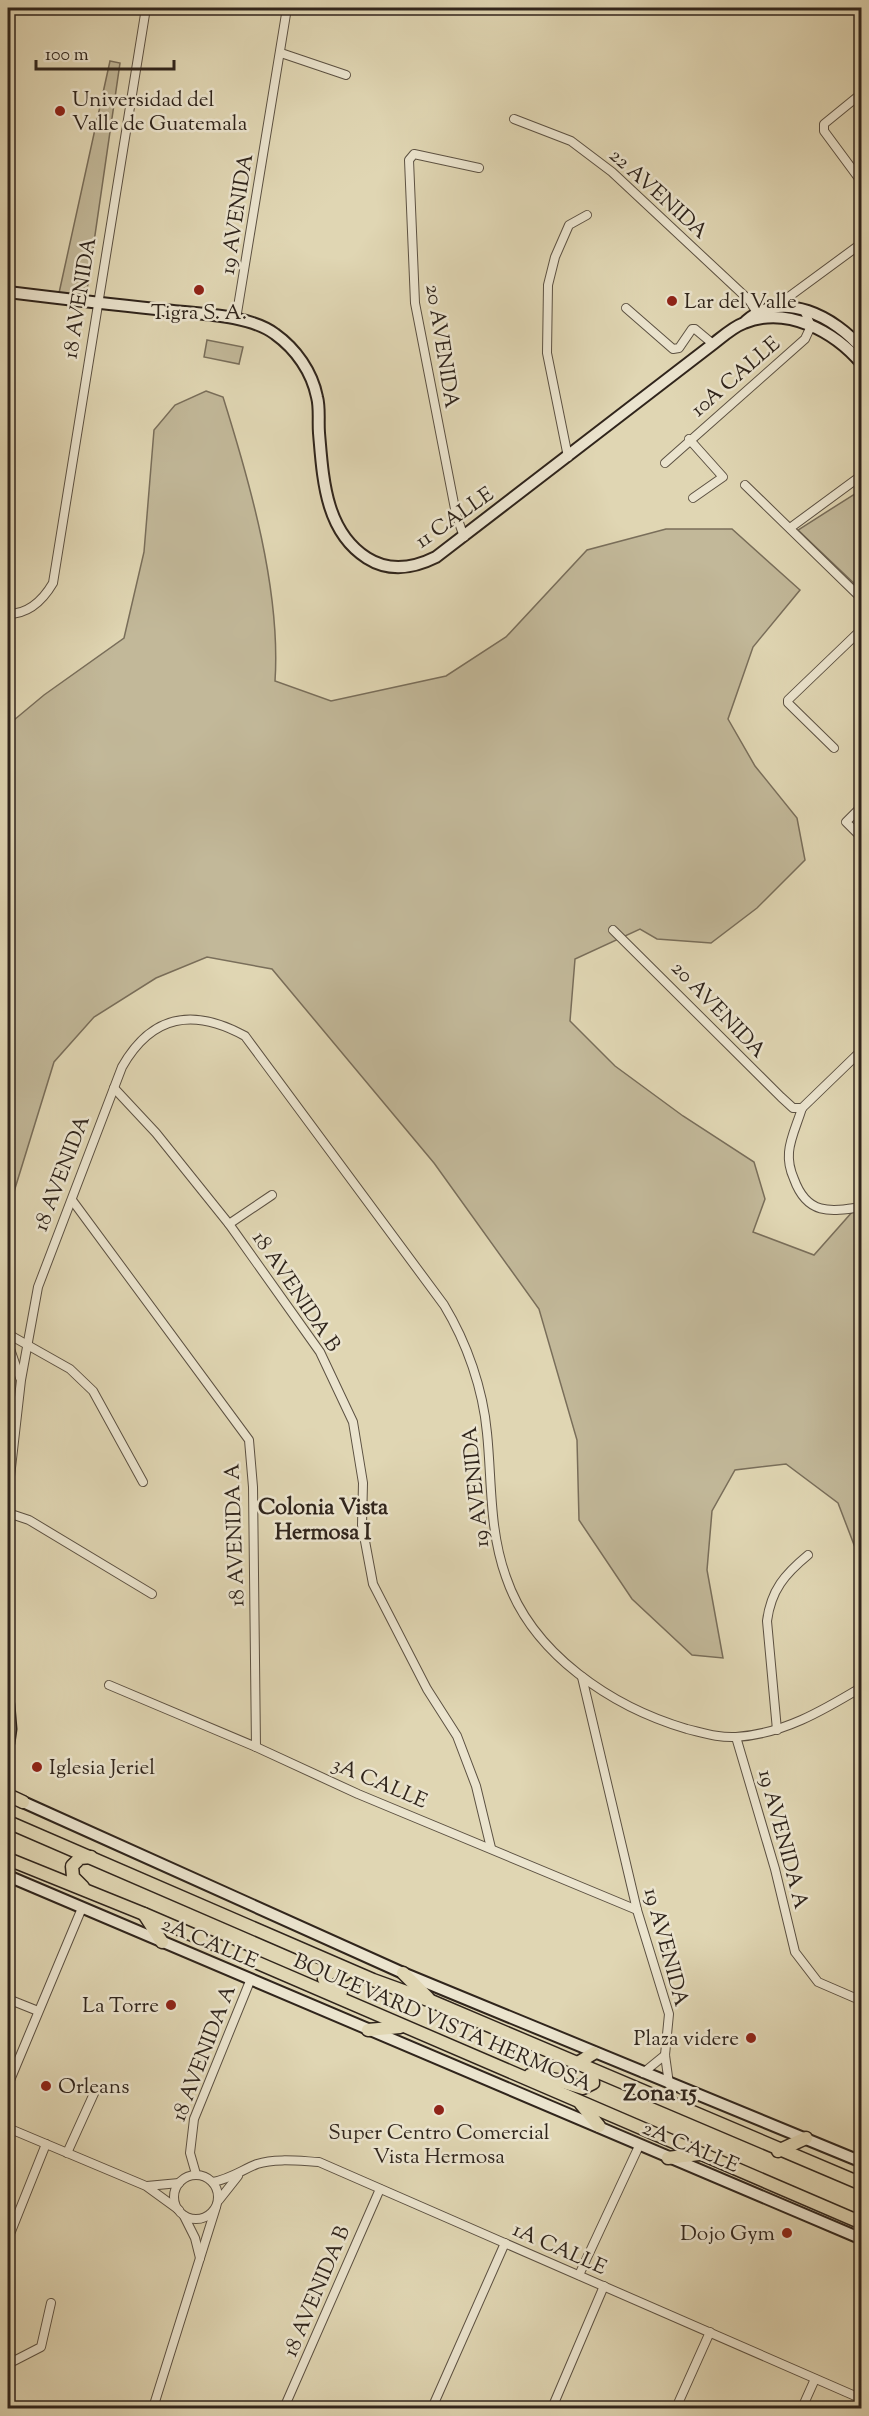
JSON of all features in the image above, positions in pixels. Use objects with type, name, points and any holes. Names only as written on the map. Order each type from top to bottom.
[{"type":"main road","points":[[8,1705],[10,1729],[8,1743]]},
{"type":"main road","points":[[8,1795],[23,1803]]},
{"type":"main road","points":[[8,1802],[23,1803]]},
{"type":"main road","name":"BOULEVARD VISTA HERMOSA","points":[[8,1822],[778,2151],[861,2184]]},
{"type":"main road","points":[[88,1891],[76,1880],[71,1869],[80,1858],[92,1857]]},
{"type":"main road","name":"BOULEVARD VISTA HERMOSA","points":[[8,1859],[144,1914],[861,2223]]},
{"type":"main road","points":[[144,1914],[162,1942]]},
{"type":"main road","points":[[356,2006],[348,1995],[327,1985],[324,1979],[327,1973],[337,1971],[381,1990],[397,1989]]},
{"type":"main road","points":[[403,1973],[430,2001]]},
{"type":"main road","points":[[368,2030],[400,2026],[408,2028]]},
{"type":"main road","points":[[576,2064],[594,2052]]},
{"type":"main road","points":[[520,2075],[541,2076],[584,2088],[593,2083],[592,2072]]},
{"type":"main road","points":[[581,2103],[599,2126]]},
{"type":"main road","points":[[778,2151],[806,2138]]},
{"type":"main road","points":[[668,2158],[702,2154]]},
{"type":"street","name":"18 AVENIDA","points":[[8,614],[19,614],[47,592],[53,583],[146,8]]},
{"type":"street","name":"19 AVENIDA","points":[[236,319],[287,8]]},
{"type":"street","points":[[280,53],[346,75]]},
{"type":"street","points":[[861,93],[824,124],[824,131],[858,177],[861,186]]},
{"type":"street","name":"22 AVENIDA","points":[[514,119],[571,141],[612,172],[749,300],[758,316]]},
{"type":"street","name":"20 AVENIDA","points":[[464,537],[456,514],[415,303],[409,160],[414,154],[479,168]]},
{"type":"street","points":[[568,457],[547,353],[549,285],[555,257],[569,225],[587,215]]},
{"type":"street","points":[[758,316],[774,308],[861,243]]},
{"type":"street","name":"11 CALLE","points":[[8,292],[236,319],[274,333],[302,361],[309,372],[318,398],[323,466],[331,512],[339,532],[350,548],[375,564],[396,568],[413,566],[436,557],[712,344],[758,316]]},
{"type":"street","points":[[626,308],[673,349],[679,348],[695,329],[712,344]]},
{"type":"street","points":[[774,308],[804,310],[840,326],[861,349]]},
{"type":"street","points":[[804,310],[811,326]]},
{"type":"street","points":[[758,316],[784,318],[811,326],[838,340],[861,364]]},
{"type":"street","name":"10A CALLE","points":[[665,463],[689,439],[805,339],[811,326]]},
{"type":"street","points":[[689,439],[723,477],[693,498]]},
{"type":"street","points":[[790,528],[861,476]]},
{"type":"street","points":[[745,485],[861,599]]},
{"type":"street","points":[[834,748],[788,703],[788,700],[861,629]]},
{"type":"street","points":[[861,806],[846,822],[861,838]]},
{"type":"street","name":"20 AVENIDA","points":[[612,930],[781,1097],[793,1108],[802,1108]]},
{"type":"street","name":"18 AVENIDA","points":[[8,1494],[21,1380],[38,1287],[114,1088],[132,1050],[144,1037],[160,1025],[198,1018]]},
{"type":"street","name":"19 AVENIDA","points":[[198,1018],[224,1024],[245,1036],[444,1305],[461,1333],[483,1404],[494,1530],[506,1578],[526,1617],[551,1649],[582,1677],[637,1910],[669,2014],[665,2055],[669,2084]]},
{"type":"street","points":[[861,1050],[802,1108],[789,1150],[789,1166],[797,1188],[809,1204],[815,1208],[837,1210],[861,1207]]},
{"type":"street","name":"18 AVENIDA B","points":[[114,1088],[156,1133],[229,1224],[320,1352],[353,1422],[363,1483],[362,1525],[373,1584],[427,1689],[457,1736],[476,1786],[491,1848]]},
{"type":"street","points":[[229,1224],[272,1195]]},
{"type":"street","name":"18 AVENIDA A","points":[[72,1200],[249,1440],[253,1487],[256,1746]]},
{"type":"street","points":[[8,1334],[70,1369],[93,1391],[143,1482]]},
{"type":"street","points":[[8,1343],[21,1380]]},
{"type":"street","points":[[8,1513],[29,1520],[152,1594]]},
{"type":"street","points":[[777,1730],[767,1621],[769,1606],[779,1582],[808,1555]]},
{"type":"street","points":[[582,1677],[627,1704],[671,1724],[714,1736],[736,1737],[777,1730],[824,1709],[861,1687]]},
{"type":"street","name":"3A CALLE","points":[[109,1685],[256,1746],[357,1794],[637,1910]]},
{"type":"street","name":"19 AVENIDA A","points":[[736,1737],[795,1952],[818,1982],[861,2001]]},
{"type":"street","points":[[23,1803],[403,1973],[861,2162]]},
{"type":"street","name":"2A CALLE","points":[[8,1876],[250,1981],[599,2126],[639,2146],[861,2240]]},
{"type":"street","points":[[8,2085],[82,1908]]},
{"type":"street","name":"18 AVENIDA A","points":[[196,2174],[190,2153],[190,2136],[194,2119],[250,1981]]},
{"type":"street","points":[[8,1999],[38,2011]]},
{"type":"street","points":[[642,2073],[665,2055]]},
{"type":"street","points":[[67,2154],[96,2089]]},
{"type":"street","points":[[8,2128],[146,2186],[191,2218],[205,2217],[240,2173]]},
{"type":"street","points":[[8,2239],[46,2144]]},
{"type":"street","points":[[579,2275],[639,2146]]},
{"type":"street","name":"1A CALLE","points":[[213,2182],[258,2164],[275,2161],[319,2162],[710,2331],[861,2399]]},
{"type":"street","points":[[146,2186],[179,2183],[196,2174],[213,2182],[219,2194],[201,2260],[153,2409]]},
{"type":"street","points":[[179,2183],[174,2197],[195,2238],[201,2260]]},
{"type":"street","name":"18 AVENIDA B","points":[[284,2409],[380,2188]]},
{"type":"street","points":[[432,2409],[505,2243]]},
{"type":"street","points":[[552,2409],[604,2286]]},
{"type":"street","points":[[8,2364],[41,2347],[51,2303]]},
{"type":"street","points":[[676,2409],[710,2331]]},
{"type":"street","points":[[802,2409],[815,2379]]},
{"type":"shaded area","points":[[110,61],[120,63],[86,297],[59,293]]},
{"type":"shaded area","points":[[207,340],[243,347],[239,364],[204,357]]},
{"type":"shaded area","points":[[206,391],[223,397],[253,501],[273,611],[276,646],[275,681],[331,701],[446,676],[506,637],[587,550],[666,529],[732,529],[800,590],[753,647],[728,719],[755,766],[797,818],[805,860],[757,908],[711,943],[657,939],[640,929],[575,959],[570,1021],[615,1066],[683,1116],[754,1162],[765,1199],[753,1232],[814,1255],[861,1202],[861,1563],[838,1503],[786,1464],[735,1470],[712,1511],[707,1570],[723,1658],[692,1655],[632,1599],[579,1520],[577,1440],[539,1309],[434,1163],[272,969],[207,957],[156,978],[94,1017],[54,1062],[13,1195],[11,1228],[8,1223],[8,725],[44,695],[124,638],[144,552],[154,430],[175,405]]},
{"type":"shaded area","points":[[861,490],[861,590],[798,530]]},
{"type":"place","name":"Universidad del Valle de Guatemala","points":[[60,111]]},
{"type":"place","name":"Tigra S. A.","points":[[199,290]]},
{"type":"place","name":"Lar del Valle","points":[[672,301]]},
{"type":"place","name":"Iglesia Jeriel","points":[[37,1767]]},
{"type":"place","name":"La Torre","points":[[171,2005]]},
{"type":"place","name":"Plaza videre","points":[[751,2038]]},
{"type":"place","name":"Orleans","points":[[46,2086]]},
{"type":"place","name":"Super Centro Comercial Vista Hermosa","points":[[439,2110]]},
{"type":"place","name":"Dojo Gym","points":[[787,2233]]},
{"type":"district","name":"Colonia Vista Hermosa I","points":[[323,1518]]},
{"type":"district","name":"Zona 15","points":[[660,2092]]}]
